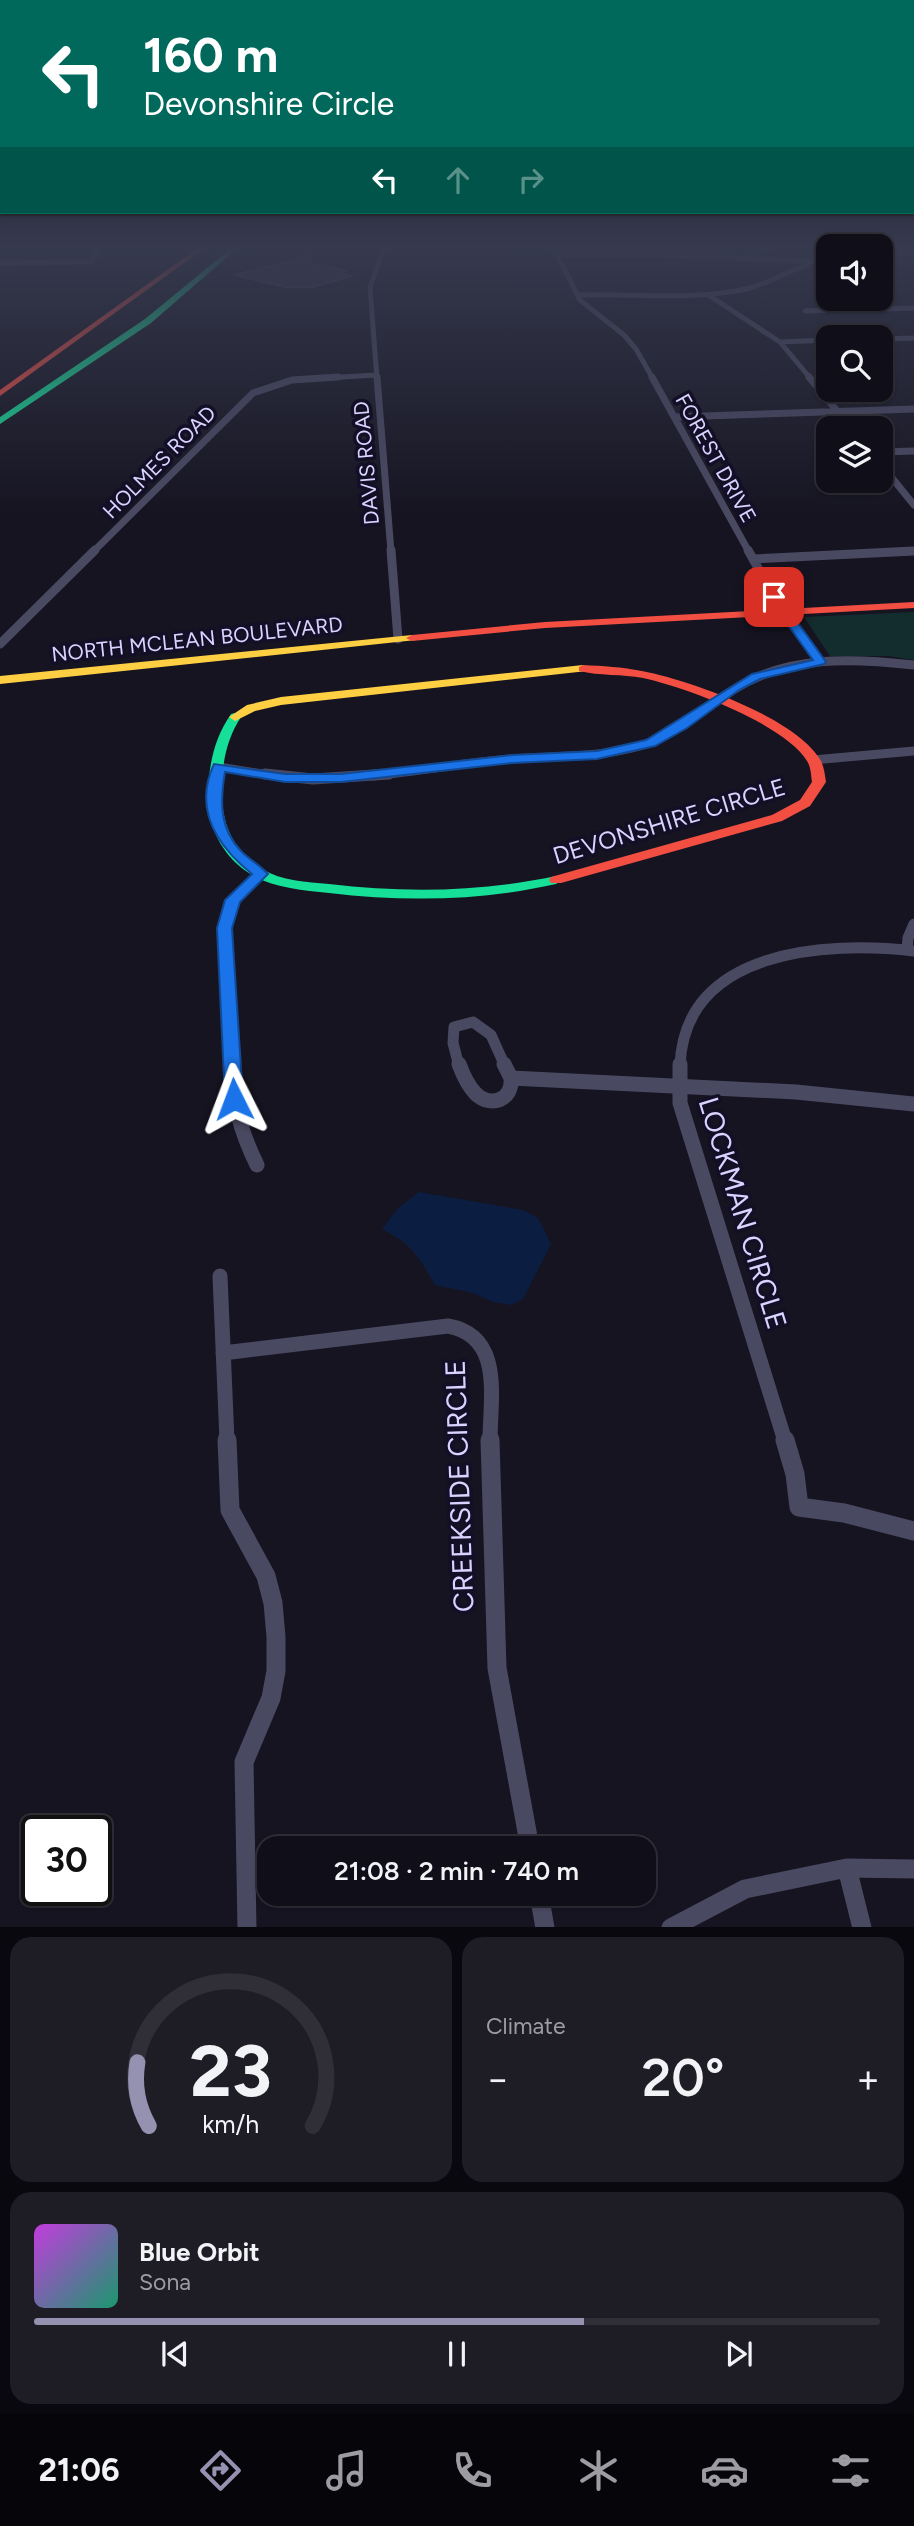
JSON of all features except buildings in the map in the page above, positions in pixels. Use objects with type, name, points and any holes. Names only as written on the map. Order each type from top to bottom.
[{"type":"main road","points":[[0,381],[56,335]]},
{"type":"main road","points":[[0,394],[82,335]]},
{"type":"main road","points":[[0,414],[106,335]]},
{"type":"main road","points":[[0,421],[127,335]]},
{"type":"main road","points":[[785,611],[914,604]]},
{"type":"main road","name":"NORTH MCLEAN BOULEVARD","points":[[0,680],[398,639],[641,618],[785,611]]},
{"type":"main road","name":"DEVONSHIRE CIRCLE","points":[[583,669],[655,677],[719,699],[769,723],[795,742],[813,760],[818,775],[815,790],[808,801],[780,817],[519,888],[441,896],[384,895],[310,886],[260,874],[235,853],[217,826],[214,801],[224,736],[237,715],[258,706],[281,701],[583,669]]},
{"type":"street","name":"DAVIS ROAD","points":[[373,335],[398,639]]},
{"type":"street","name":"FOREST DRIVE","points":[[622,335],[632,343],[753,559],[820,662]]},
{"type":"street","points":[[769,335],[780,342],[841,416]]},
{"type":"street","points":[[893,339],[914,338]]},
{"type":"street","points":[[780,342],[816,340]]},
{"type":"street","name":"HOLMES ROAD","points":[[0,644],[253,393],[292,380],[376,375]]},
{"type":"street","points":[[675,417],[914,409]]},
{"type":"street","points":[[893,452],[914,451]]},
{"type":"street","points":[[893,478],[912,500]]},
{"type":"street","points":[[753,559],[914,551]]},
{"type":"street","points":[[219,767],[285,778],[328,779],[513,759],[597,755],[650,743],[683,725],[744,682],[766,673],[820,662],[866,661],[914,665]]},
{"type":"street","points":[[813,760],[914,751]]},
{"type":"street","points":[[257,1165],[242,1135],[234,1099],[224,928],[232,900],[260,874]]},
{"type":"street","points":[[911,951],[908,939],[914,924]]},
{"type":"street","name":"LOCKMAN CIRCLE","points":[[911,951],[848,948],[803,952],[765,961],[718,983],[699,1002],[687,1023],[681,1047],[680,1103],[795,1474],[799,1507],[844,1513],[914,1531]]},
{"type":"street","points":[[473,1022],[487,1029],[511,1078],[512,1089],[504,1098],[487,1100],[479,1097],[468,1084],[451,1042],[454,1027],[473,1022]]},
{"type":"street","points":[[511,1078],[820,1094],[914,1104]]},
{"type":"street","points":[[220,1276],[230,1510],[239,1535],[266,1574],[274,1614],[275,1687],[248,1744],[244,1762],[247,1927]]},
{"type":"street","name":"CREEKSIDE CIRCLE","points":[[223,1353],[448,1326],[469,1331],[484,1344],[489,1356],[495,1643],[528,1836]]},
{"type":"street","points":[[847,1868],[862,1927]]},
{"type":"street","points":[[671,1927],[746,1889],[847,1868],[914,1869]]},
{"type":"street","points":[[541,1906],[545,1927]]},
{"type":"green space","points":[[914,612],[914,660],[888,656],[830,656],[804,617]]},
{"type":"water","points":[[419,1192],[523,1210],[538,1218],[551,1244],[523,1299],[511,1305],[435,1285],[414,1252],[401,1240],[382,1229],[398,1208]]},
{"type":"traffic: fast","points":[[0,421],[127,335]]},
{"type":"traffic: fast","points":[[235,717],[222,743],[215,805],[220,828],[230,848],[257,872],[281,882],[307,886],[411,895],[469,894],[556,880]]},
{"type":"traffic: slow","points":[[0,680],[412,638]]},
{"type":"traffic: slow","points":[[235,717],[251,708],[281,701],[583,669]]},
{"type":"traffic: jam","points":[[0,394],[82,335]]},
{"type":"traffic: jam","points":[[412,638],[545,625],[914,605]]},
{"type":"traffic: jam","points":[[556,880],[777,818],[805,803],[819,782],[814,761],[803,747],[765,721],[741,709],[653,677],[583,669]]},
{"type":"route","points":[[234,1099],[224,928],[232,900],[260,874],[235,853],[217,826],[214,801],[219,767],[285,778],[341,778],[513,759],[597,755],[650,743],[683,725],[710,704],[756,677],[776,670],[820,662],[774,597]]}]
